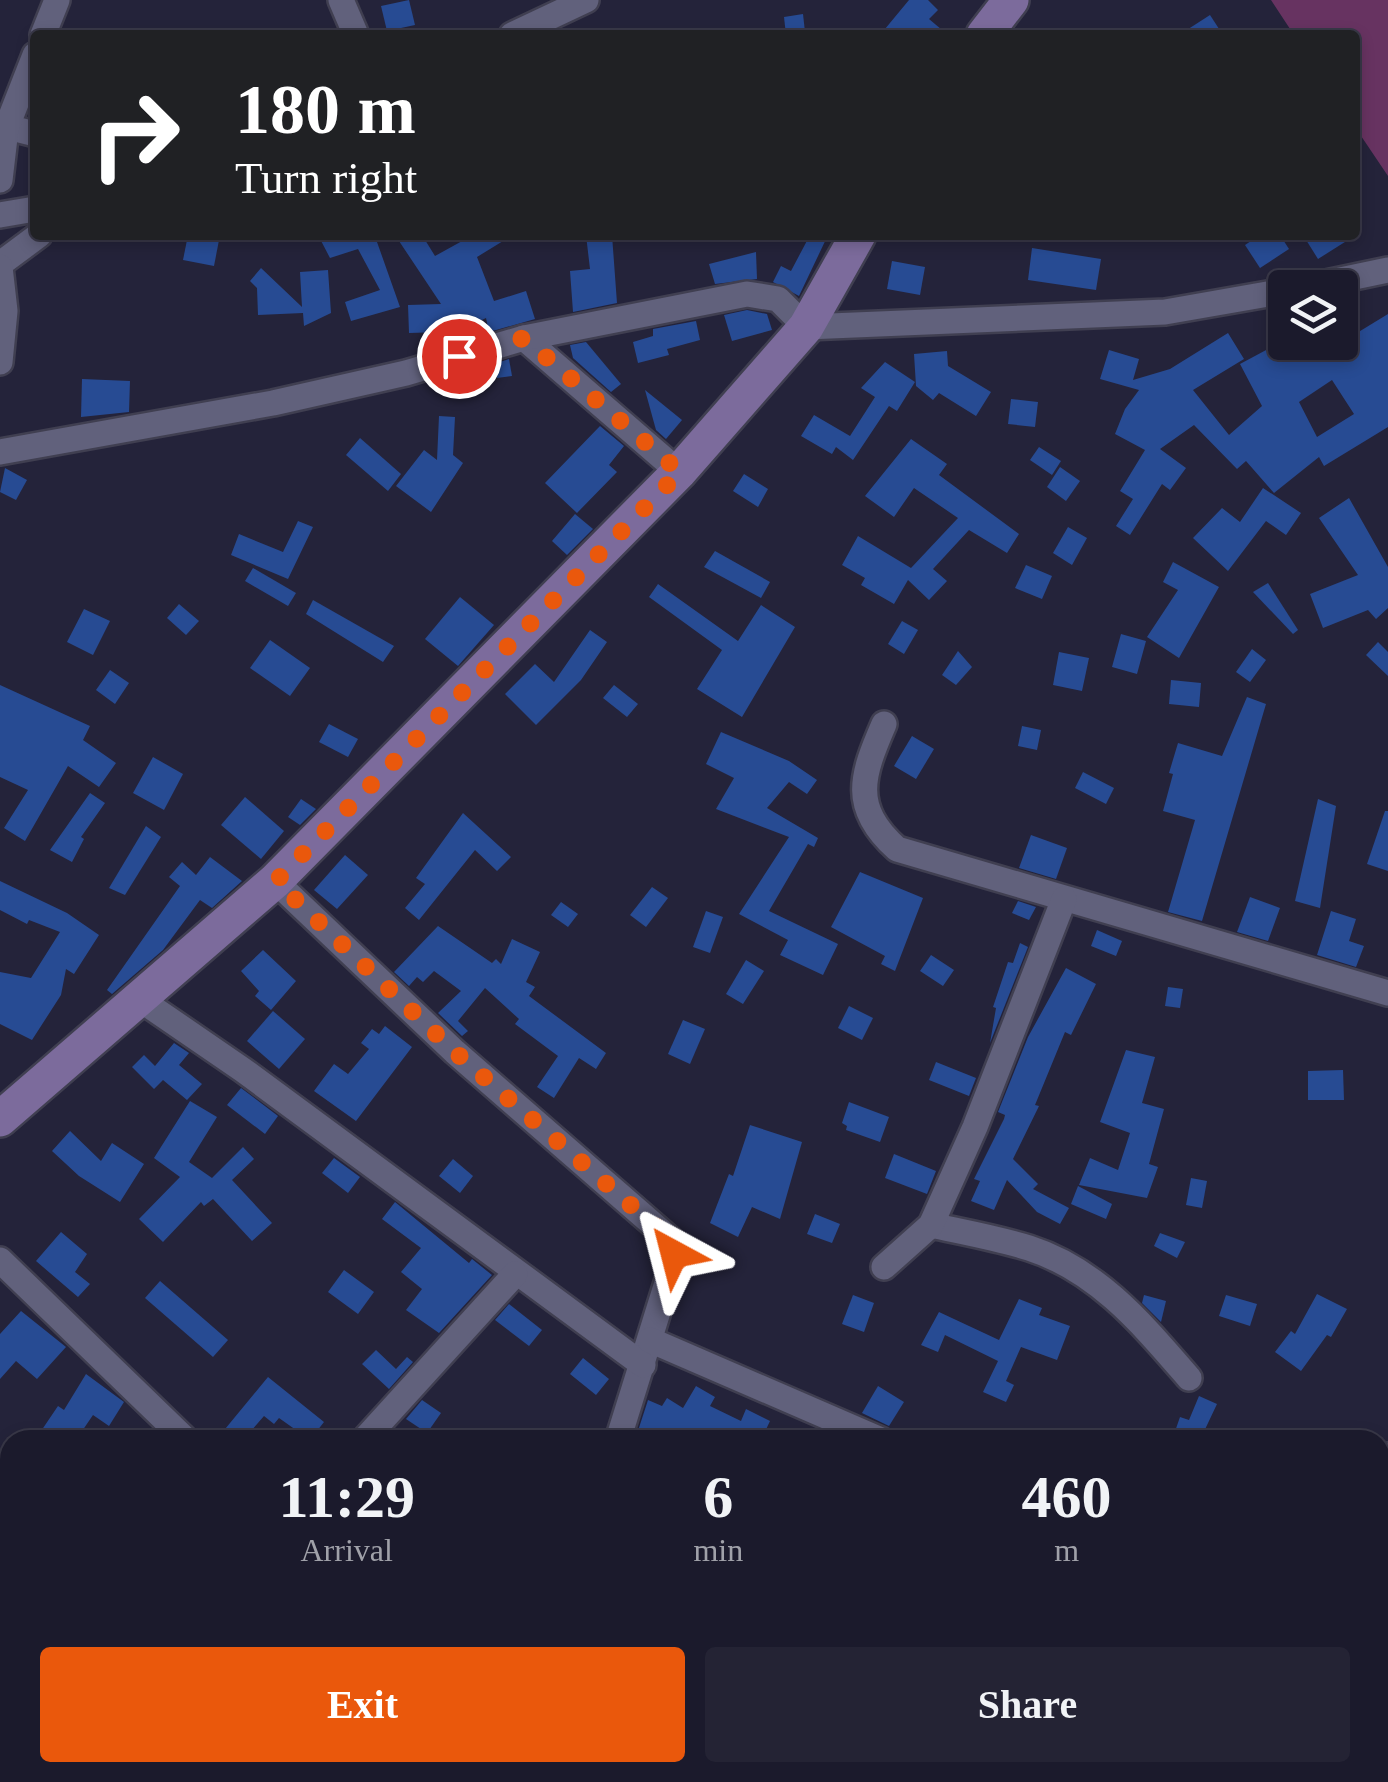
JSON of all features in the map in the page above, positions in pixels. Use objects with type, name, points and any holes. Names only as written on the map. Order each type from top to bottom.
[{"type":"street","points":[[45,30],[57,0]]},
{"type":"street","points":[[341,0],[354,30]]},
{"type":"street","points":[[523,30],[586,0]]},
{"type":"street","points":[[988,30],[1011,0]]},
{"type":"street","points":[[0,180],[3,127],[30,67]]},
{"type":"street","points":[[3,127],[30,133]]},
{"type":"street","points":[[0,215],[30,210]]},
{"type":"street","points":[[0,362],[5,312],[0,265],[32,240]]},
{"type":"street","points":[[0,1119],[276,881],[680,472],[806,327],[855,240]]},
{"type":"street","points":[[1358,276],[1388,270]]},
{"type":"street","points":[[806,327],[1166,312],[1268,293]]},
{"type":"street","points":[[0,452],[272,403],[406,373],[524,338],[764,294],[788,306],[806,327]]},
{"type":"street","points":[[524,338],[680,472]]},
{"type":"street","points":[[884,724],[866,767],[862,794],[884,838],[897,849],[1388,993]]},
{"type":"street","points":[[276,881],[455,1052],[671,1240],[671,1270],[621,1430]]},
{"type":"street","points":[[884,1267],[930,1224],[976,1127],[1064,899]]},
{"type":"street","points":[[141,1000],[243,1070],[643,1365]]},
{"type":"street","points":[[930,1224],[1032,1248],[1089,1277],[1130,1310],[1190,1378]]},
{"type":"street","points":[[0,1260],[176,1430]]},
{"type":"street","points":[[373,1430],[515,1274]]},
{"type":"street","points":[[650,1340],[859,1430]]},
{"type":"shaded area","points":[[1271,0],[1388,0],[1388,176],[1360,134],[1360,30],[1291,30]]},
{"type":"building","points":[[409,0],[415,25],[387,30],[381,6]]},
{"type":"building","points":[[909,0],[928,0],[938,10],[929,19],[942,30],[884,30]]},
{"type":"building","points":[[803,14],[805,30],[785,30],[784,17]]},
{"type":"building","points":[[1210,15],[1220,30],[1187,30]]},
{"type":"building","points":[[187,240],[219,240],[214,266],[183,260]]},
{"type":"building","points":[[321,240],[380,240],[377,242],[400,307],[351,321],[345,302],[380,290],[358,249],[330,258]]},
{"type":"building","points":[[398,240],[425,240],[435,256],[464,240],[505,240],[477,257],[494,301],[526,291],[535,319],[489,332],[486,318],[461,330],[458,324],[443,332],[409,333],[408,305],[441,304]]},
{"type":"building","points":[[587,240],[612,240],[617,303],[573,312],[570,271],[590,269]]},
{"type":"building","points":[[807,240],[826,240],[799,296],[773,282],[781,266],[791,271]]},
{"type":"building","points":[[1252,240],[1283,240],[1289,249],[1260,268],[1245,245]]},
{"type":"building","points":[[1306,240],[1348,240],[1318,259]]},
{"type":"building","points":[[1032,248],[1101,259],[1096,290],[1028,280]]},
{"type":"building","points":[[756,252],[757,279],[715,284],[709,264]]},
{"type":"building","points":[[892,261],[925,267],[920,295],[887,289]]},
{"type":"building","points":[[261,268],[302,307],[300,272],[328,270],[331,313],[304,326],[303,313],[258,315],[257,288],[250,281]]},
{"type":"building","points":[[747,310],[767,314],[772,330],[732,341],[724,315]]},
{"type":"building","points":[[1388,314],[1388,427],[1324,466],[1319,457],[1274,493],[1246,461],[1237,469],[1194,425],[1160,449],[1186,468],[1170,490],[1162,484],[1130,535],[1116,526],[1133,499],[1120,491],[1145,450],[1115,434],[1125,409],[1139,390],[1100,379],[1109,350],[1139,359],[1133,380],[1170,369],[1228,333],[1244,359],[1193,390],[1229,435],[1262,406],[1240,364],[1268,349],[1268,360],[1358,360],[1358,332]],"holes":[[[1332,380],[1354,414],[1317,437],[1299,402]]]},
{"type":"building","points":[[696,321],[700,340],[667,349],[669,355],[638,363],[633,342],[653,336],[653,329]]},
{"type":"building","points":[[586,342],[621,384],[611,392],[573,358],[570,345]]},
{"type":"building","points":[[947,351],[948,366],[991,392],[976,416],[939,393],[933,400],[916,386],[914,354]]},
{"type":"building","points":[[509,359],[512,376],[497,378],[494,364]]},
{"type":"building","points":[[885,362],[915,382],[897,411],[889,406],[853,460],[836,447],[832,454],[801,436],[814,415],[850,436],[875,397],[861,388]]},
{"type":"building","points":[[82,379],[130,381],[129,412],[81,417]]},
{"type":"building","points":[[645,390],[682,420],[666,439],[656,430]]},
{"type":"building","points":[[1011,399],[1038,402],[1035,427],[1008,424]]},
{"type":"building","points":[[439,416],[455,417],[453,455],[463,463],[431,512],[396,486],[424,450],[437,460]]},
{"type":"building","points":[[600,426],[624,446],[609,465],[617,472],[577,513],[545,483]]},
{"type":"building","points":[[360,438],[401,474],[388,491],[346,455]]},
{"type":"building","points":[[911,439],[947,464],[939,475],[1019,534],[1007,553],[969,530],[933,569],[947,581],[929,600],[908,580],[894,604],[861,585],[865,578],[842,565],[858,536],[911,568],[958,518],[914,488],[894,517],[865,496]]},
{"type":"building","points":[[1039,447],[1061,461],[1052,475],[1030,460]]},
{"type":"building","points":[[1060,467],[1080,481],[1066,501],[1047,487]]},
{"type":"building","points":[[5,468],[27,480],[16,500],[0,492]]},
{"type":"building","points":[[744,474],[768,489],[758,507],[733,491]]},
{"type":"building","points":[[1263,488],[1301,513],[1286,535],[1266,521],[1228,571],[1193,538],[1222,508],[1240,522]]},
{"type":"building","points":[[1349,498],[1388,567],[1388,608],[1376,619],[1368,610],[1323,628],[1310,594],[1358,575],[1319,518]]},
{"type":"building","points":[[575,514],[593,529],[567,555],[552,541]]},
{"type":"building","points":[[298,521],[313,527],[288,579],[231,555],[239,534],[283,552]]},
{"type":"building","points":[[1068,527],[1087,538],[1072,565],[1053,553]]},
{"type":"building","points":[[715,551],[770,582],[761,598],[704,567]]},
{"type":"building","points":[[1173,562],[1219,587],[1179,658],[1147,637],[1178,590],[1163,582]]},
{"type":"building","points":[[1026,565],[1052,576],[1042,599],[1015,588]]},
{"type":"building","points":[[253,568],[296,593],[288,606],[245,581]]},
{"type":"building","points":[[1268,583],[1298,630],[1293,634],[1253,592]]},
{"type":"building","points":[[658,584],[738,641],[761,605],[795,627],[742,717],[697,689],[722,650],[649,597]]},
{"type":"building","points":[[460,597],[494,625],[458,666],[425,639]]},
{"type":"building","points":[[313,600],[394,646],[383,662],[306,614]]},
{"type":"building","points":[[179,604],[199,621],[186,635],[167,618]]},
{"type":"building","points":[[84,609],[110,621],[93,655],[67,642]]},
{"type":"building","points":[[902,621],[918,630],[904,654],[888,644]]},
{"type":"building","points":[[590,630],[607,642],[581,680],[536,725],[505,694],[535,664],[554,682]]},
{"type":"building","points":[[1121,634],[1146,641],[1137,674],[1112,667]]},
{"type":"building","points":[[270,640],[310,668],[290,696],[250,668]]},
{"type":"building","points":[[1378,642],[1388,652],[1388,676],[1366,655]]},
{"type":"building","points":[[1252,649],[1266,660],[1250,682],[1236,672]]},
{"type":"building","points":[[958,651],[972,667],[956,685],[942,675]]},
{"type":"building","points":[[1059,652],[1089,658],[1082,691],[1053,685]]},
{"type":"building","points":[[110,670],[129,683],[115,704],[96,690]]},
{"type":"building","points":[[1171,680],[1201,683],[1199,707],[1169,704]]},
{"type":"building","points":[[0,685],[90,726],[83,740],[116,763],[99,787],[68,766],[25,841],[4,828],[28,790],[0,777]]},
{"type":"building","points":[[614,685],[638,704],[627,717],[603,698]]},
{"type":"building","points":[[1247,697],[1266,704],[1202,921],[1168,912],[1195,820],[1163,811],[1178,743],[1222,756]]},
{"type":"building","points":[[329,724],[358,739],[348,757],[319,742]]},
{"type":"building","points":[[1022,726],[1041,730],[1037,750],[1018,746]]},
{"type":"building","points":[[721,732],[789,761],[817,780],[807,794],[789,782],[767,808],[818,838],[814,847],[808,844],[769,911],[838,944],[823,975],[780,955],[788,940],[739,914],[789,837],[716,809],[734,778],[706,764]]},
{"type":"building","points":[[912,736],[934,749],[916,779],[894,766]]},
{"type":"building","points":[[153,757],[183,774],[164,810],[133,793]]},
{"type":"building","points":[[1083,772],[1114,788],[1106,804],[1075,788]]},
{"type":"building","points":[[90,793],[105,803],[81,837],[84,839],[72,862],[50,850]]},
{"type":"building","points":[[245,797],[284,831],[261,859],[221,825]]},
{"type":"building","points":[[301,799],[316,809],[300,825],[288,817]]},
{"type":"building","points":[[1318,799],[1336,806],[1320,908],[1295,901]]},
{"type":"building","points":[[1388,811],[1388,871],[1367,864]]},
{"type":"building","points":[[463,813],[511,857],[497,871],[475,850],[419,920],[405,908],[425,884],[416,878]]},
{"type":"building","points":[[146,826],[161,837],[125,895],[109,888]]},
{"type":"building","points":[[1031,835],[1067,848],[1056,879],[1019,868]]},
{"type":"building","points":[[345,855],[368,875],[337,909],[314,890]]},
{"type":"building","points":[[210,857],[242,881],[212,908],[200,900],[163,950],[112,994],[107,990],[180,886],[169,877],[182,862],[196,875]]},
{"type":"building","points":[[860,872],[923,898],[895,971],[881,964],[885,956],[831,927]]},
{"type":"building","points":[[0,881],[67,913],[99,935],[74,974],[66,969],[61,995],[32,1040],[0,1024],[0,972],[31,978],[60,932],[29,920],[27,924],[0,910]]},
{"type":"building","points":[[652,887],[668,898],[646,927],[630,915]]},
{"type":"building","points":[[1250,897],[1280,908],[1268,941],[1237,932]]},
{"type":"building","points":[[1018,901],[1036,907],[1029,920],[1012,913]]},
{"type":"building","points":[[561,902],[578,914],[568,927],[551,915]]},
{"type":"building","points":[[706,911],[723,917],[710,953],[693,947]]},
{"type":"building","points":[[1331,911],[1356,919],[1349,941],[1364,946],[1356,967],[1317,955]]},
{"type":"building","points":[[438,926],[492,963],[496,959],[501,964],[512,939],[540,952],[526,982],[535,987],[529,996],[606,1053],[596,1069],[579,1058],[554,1098],[537,1087],[558,1056],[515,1024],[519,1019],[485,988],[458,1021],[468,1031],[462,1036],[438,1013],[461,991],[434,971],[423,982],[417,977],[409,986],[394,972]]},
{"type":"building","points":[[1097,930],[1122,941],[1116,956],[1091,946]]},
{"type":"building","points":[[1020,943],[1028,947],[990,1043],[996,1008],[993,1007],[1008,962],[1013,963]]},
{"type":"building","points":[[263,950],[296,981],[271,1010],[255,996],[259,991],[241,971]]},
{"type":"building","points":[[931,955],[954,970],[943,986],[920,971]]},
{"type":"building","points":[[746,960],[764,971],[743,1004],[726,994]]},
{"type":"building","points":[[1066,968],[1096,984],[1071,1035],[1065,1032],[1035,1105],[1039,1106],[1013,1159],[1038,1184],[1033,1189],[1069,1208],[1060,1224],[1037,1212],[1007,1180],[994,1210],[971,1201],[980,1181],[974,1179],[1004,1119],[1005,1115],[998,1112],[1028,1037]]},
{"type":"building","points":[[1168,987],[1183,989],[1180,1008],[1165,1006]]},
{"type":"building","points":[[849,1006],[873,1018],[862,1040],[838,1028]]},
{"type":"building","points":[[273,1011],[305,1039],[279,1069],[247,1041]]},
{"type":"building","points":[[683,1020],[705,1029],[690,1064],[668,1054]]},
{"type":"building","points":[[385,1026],[412,1047],[356,1121],[314,1091],[334,1064],[348,1074],[369,1049],[361,1043],[372,1029],[379,1034]]},
{"type":"building","points":[[174,1043],[189,1053],[179,1065],[202,1084],[187,1100],[163,1080],[154,1089],[132,1067],[144,1055],[155,1066]]},
{"type":"building","points":[[1126,1050],[1155,1057],[1142,1103],[1164,1109],[1149,1164],[1158,1167],[1147,1198],[1079,1185],[1090,1158],[1118,1170],[1130,1133],[1100,1122]]},
{"type":"building","points":[[936,1062],[976,1078],[969,1096],[929,1080]]},
{"type":"building","points":[[1343,1070],[1344,1100],[1308,1100],[1308,1071]]},
{"type":"building","points":[[241,1088],[278,1116],[265,1134],[227,1105]]},
{"type":"building","points":[[190,1101],[217,1117],[189,1162],[212,1178],[243,1147],[254,1159],[232,1180],[272,1223],[252,1241],[213,1199],[204,1206],[201,1202],[163,1242],[139,1219],[180,1177],[154,1158]]},
{"type":"building","points":[[849,1102],[889,1117],[880,1142],[846,1130],[842,1123]]},
{"type":"building","points":[[750,1125],[802,1142],[780,1219],[752,1207],[738,1237],[710,1223],[729,1174],[733,1176]]},
{"type":"building","points":[[70,1131],[101,1161],[112,1143],[144,1164],[120,1202],[79,1176],[52,1151]]},
{"type":"building","points":[[894,1154],[936,1171],[927,1194],[885,1178]]},
{"type":"building","points":[[334,1158],[360,1177],[348,1193],[322,1173]]},
{"type":"building","points":[[453,1159],[473,1176],[460,1193],[439,1176]]},
{"type":"building","points":[[1191,1178],[1207,1181],[1202,1208],[1186,1205]]},
{"type":"building","points":[[1078,1186],[1112,1204],[1106,1219],[1071,1204]]},
{"type":"building","points":[[395,1202],[469,1263],[472,1259],[492,1275],[439,1333],[406,1310],[422,1289],[401,1272],[421,1248],[382,1219]]},
{"type":"building","points":[[815,1214],[840,1224],[832,1243],[807,1234]]},
{"type":"building","points":[[61,1232],[87,1254],[75,1272],[90,1284],[78,1297],[36,1261]]},
{"type":"building","points":[[1160,1233],[1185,1242],[1177,1258],[1154,1246]]},
{"type":"building","points":[[344,1270],[374,1292],[358,1314],[328,1292]]},
{"type":"building","points":[[160,1281],[228,1340],[213,1357],[145,1298]]},
{"type":"building","points":[[1317,1294],[1347,1309],[1331,1337],[1327,1335],[1301,1371],[1275,1352],[1291,1331],[1295,1334]]},
{"type":"building","points":[[853,1295],[874,1303],[864,1332],[842,1324]]},
{"type":"building","points":[[1144,1295],[1166,1301],[1161,1322],[1142,1303]]},
{"type":"building","points":[[1226,1295],[1257,1304],[1250,1326],[1219,1316]]},
{"type":"building","points":[[1019,1299],[1042,1308],[1039,1315],[1070,1326],[1057,1360],[1021,1347],[1006,1381],[1014,1385],[1006,1402],[983,1392],[998,1361],[945,1335],[938,1352],[921,1345],[939,1312],[999,1340]]},
{"type":"building","points":[[509,1304],[542,1330],[529,1346],[495,1320]]},
{"type":"building","points":[[21,1311],[66,1347],[37,1379],[16,1361],[0,1379],[0,1334]]},
{"type":"building","points":[[376,1350],[396,1369],[407,1357],[413,1362],[389,1389],[362,1364]]},
{"type":"building","points":[[583,1358],[609,1379],[596,1395],[570,1374]]},
{"type":"building","points":[[86,1374],[124,1402],[109,1426],[93,1415],[83,1430],[42,1430],[58,1406],[64,1410]]},
{"type":"building","points":[[268,1377],[324,1422],[318,1430],[296,1430],[279,1418],[274,1424],[264,1416],[252,1430],[224,1430]]},
{"type":"building","points":[[696,1386],[715,1397],[710,1406],[741,1421],[746,1409],[770,1421],[766,1430],[638,1430],[648,1400],[662,1406],[667,1398],[683,1408]]},
{"type":"building","points":[[878,1386],[904,1402],[889,1426],[862,1413]]},
{"type":"building","points":[[1199,1396],[1217,1404],[1205,1430],[1175,1430],[1180,1417],[1189,1420]]},
{"type":"building","points":[[422,1400],[441,1413],[429,1430],[406,1419]]},
{"type":"route","points":[[459,356],[524,338],[680,472],[276,881],[455,1052],[671,1240],[674,1254]]}]
